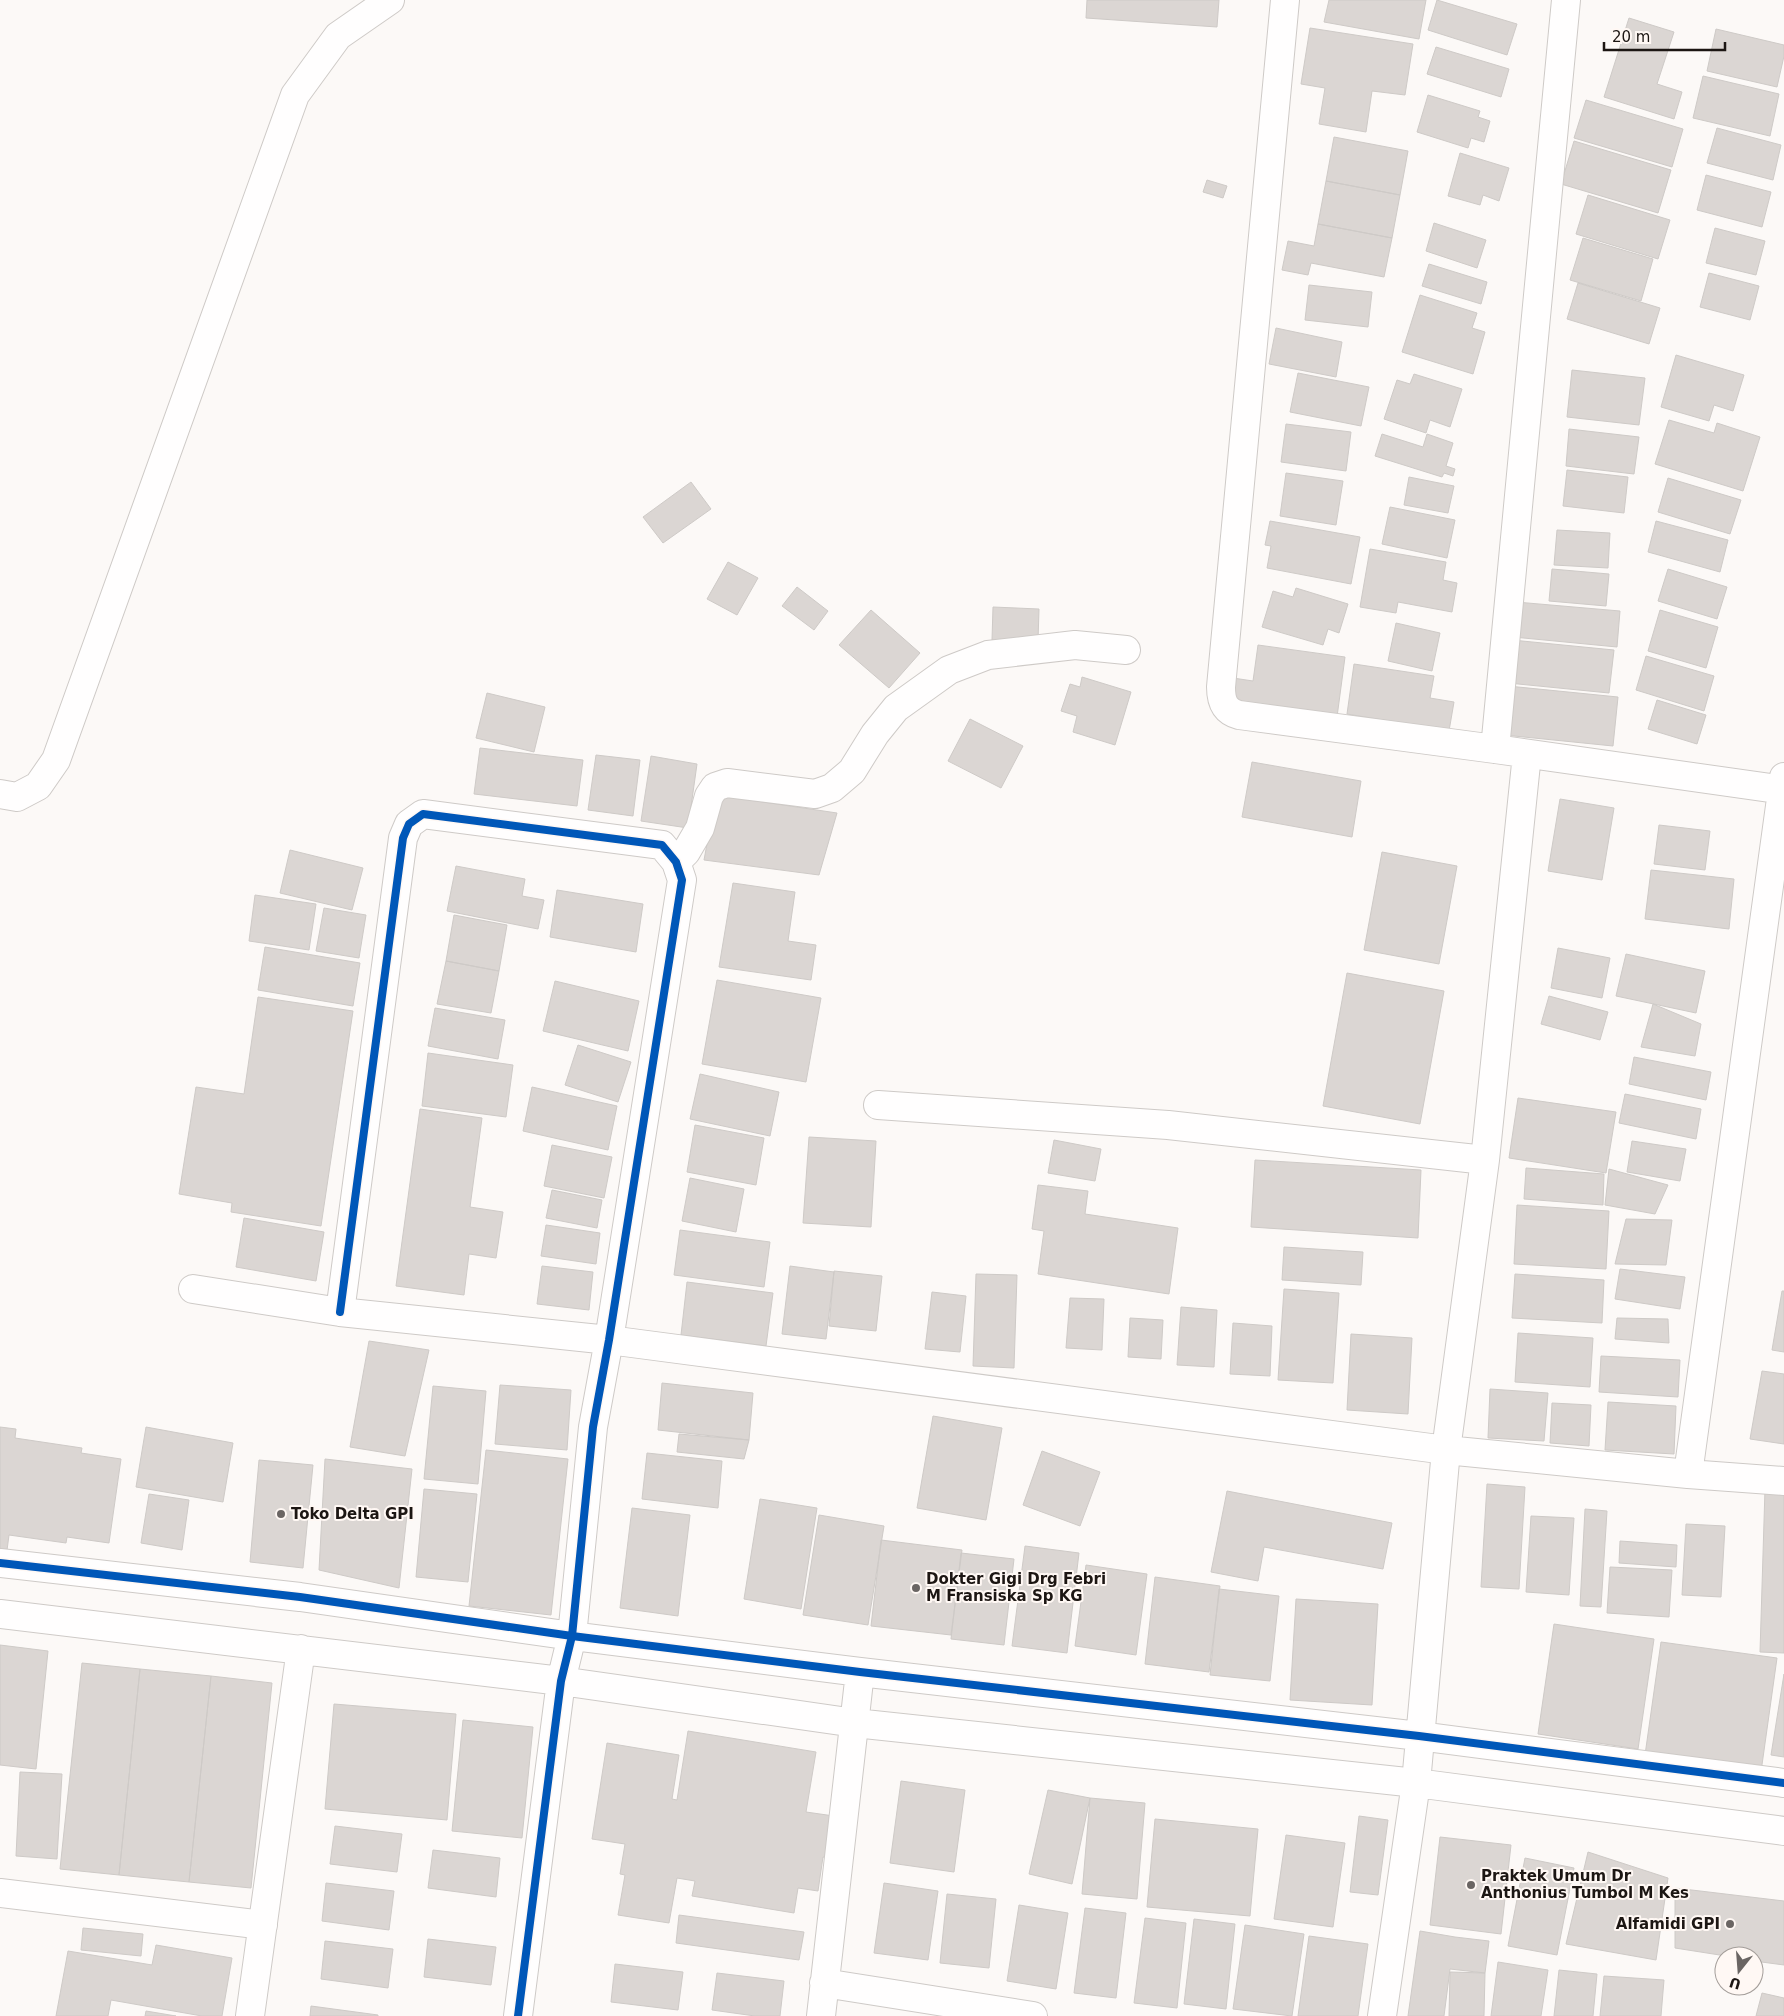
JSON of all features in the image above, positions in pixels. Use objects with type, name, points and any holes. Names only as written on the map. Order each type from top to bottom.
[{"type":"street","points":[[0,794],[17,797],[38,786],[56,760],[295,95],[338,36],[390,0]]},
{"type":"street","points":[[1285,0],[1221,697],[1224,706],[1230,712],[1239,715],[1784,786],[1688,1474]]},
{"type":"street","points":[[1495,749],[1566,0]]},
{"type":"street","points":[[676,862],[686,852],[700,828],[709,796],[715,788],[728,783],[815,794],[832,788],[852,770],[875,734],[896,708],[949,670],[988,655],[1075,645],[1126,650]]},
{"type":"street","points":[[1382,2016],[1416,1783],[1446,1450],[1485,1160],[1527,754]]},
{"type":"street","points":[[340,1312],[403,838],[409,824],[423,814],[662,846],[676,862],[682,880],[609,1340],[593,1427],[572,1636],[561,1682],[518,2016]]},
{"type":"street","points":[[878,1105],[1168,1125],[1485,1160]]},
{"type":"street","points":[[193,1289],[340,1312],[609,1340],[1446,1450],[1688,1474],[1784,1481]]},
{"type":"street","points":[[0,1563],[300,1597],[572,1636],[860,1672],[1419,1736],[1784,1782]]},
{"type":"street","points":[[0,1614],[561,1682],[855,1723],[1416,1783],[1784,1831]]},
{"type":"street","points":[[250,2016],[300,1649]]},
{"type":"street","points":[[820,2016],[860,1672]]},
{"type":"street","points":[[0,1893],[263,1925]]},
{"type":"street","points":[[824,1983],[1032,2016]]},
{"type":"building","points":[[1087,0],[1219,0],[1217,27],[1086,18]]},
{"type":"building","points":[[1329,0],[1426,0],[1419,39],[1324,22]]},
{"type":"building","points":[[1437,0],[1517,24],[1507,55],[1428,30]]},
{"type":"building","points":[[1629,18],[1674,32],[1657,84],[1682,92],[1674,119],[1604,97]]},
{"type":"building","points":[[1310,28],[1413,44],[1405,95],[1372,91],[1366,132],[1319,124],[1325,88],[1301,84]]},
{"type":"building","points":[[1716,29],[1784,45],[1784,56],[1777,87],[1707,71]]},
{"type":"building","points":[[1436,47],[1509,69],[1501,97],[1427,74]]},
{"type":"building","points":[[1703,76],[1779,94],[1770,136],[1693,118]]},
{"type":"building","points":[[1428,95],[1480,111],[1478,117],[1490,121],[1484,142],[1471,138],[1468,148],[1417,132]]},
{"type":"building","points":[[1586,100],[1683,129],[1672,167],[1574,138]]},
{"type":"building","points":[[1717,128],[1781,145],[1773,180],[1707,163]]},
{"type":"building","points":[[1334,137],[1408,151],[1400,195],[1326,181]]},
{"type":"building","points":[[1574,141],[1671,170],[1658,213],[1561,184]]},
{"type":"building","points":[[1460,153],[1509,168],[1499,201],[1483,195],[1480,205],[1448,196]]},
{"type":"building","points":[[1706,175],[1771,192],[1762,227],[1697,210]]},
{"type":"building","points":[[1207,180],[1227,186],[1223,198],[1203,192]]},
{"type":"building","points":[[1326,181],[1400,195],[1392,238],[1318,224]]},
{"type":"building","points":[[1588,195],[1670,220],[1658,259],[1576,234]]},
{"type":"building","points":[[1434,223],[1486,240],[1477,268],[1426,251]]},
{"type":"building","points":[[1318,224],[1392,238],[1384,277],[1311,263],[1308,275],[1282,270],[1288,241],[1314,246]]},
{"type":"building","points":[[1715,228],[1765,241],[1756,275],[1706,263]]},
{"type":"building","points":[[1583,238],[1653,259],[1641,301],[1570,280]]},
{"type":"building","points":[[1429,264],[1487,282],[1481,304],[1422,286]]},
{"type":"building","points":[[1709,273],[1759,286],[1750,320],[1700,307]]},
{"type":"building","points":[[1578,283],[1660,308],[1649,344],[1567,319]]},
{"type":"building","points":[[1309,285],[1372,292],[1368,327],[1305,320]]},
{"type":"building","points":[[1420,295],[1477,313],[1472,328],[1485,332],[1473,374],[1402,352]]},
{"type":"building","points":[[1276,328],[1342,342],[1336,377],[1269,364]]},
{"type":"building","points":[[1676,355],[1744,375],[1733,411],[1714,405],[1709,421],[1661,407]]},
{"type":"building","points":[[1572,370],[1645,378],[1639,425],[1567,417]]},
{"type":"building","points":[[1298,373],[1369,387],[1361,426],[1290,412]]},
{"type":"building","points":[[1414,374],[1462,389],[1450,427],[1430,420],[1426,433],[1384,419],[1397,380],[1410,384]]},
{"type":"building","points":[[1669,420],[1714,433],[1717,423],[1760,437],[1743,491],[1655,464]]},
{"type":"building","points":[[1286,424],[1351,432],[1346,471],[1281,462]]},
{"type":"building","points":[[1569,429],[1639,437],[1634,474],[1566,466]]},
{"type":"building","points":[[1382,434],[1423,447],[1427,434],[1453,443],[1446,466],[1455,469],[1453,476],[1444,473],[1442,477],[1375,456]]},
{"type":"building","points":[[1567,470],[1628,477],[1624,513],[1563,506]]},
{"type":"building","points":[[1286,473],[1343,481],[1336,525],[1280,516]]},
{"type":"building","points":[[1409,477],[1454,486],[1448,513],[1404,505]]},
{"type":"building","points":[[1668,478],[1741,500],[1730,534],[1658,512]]},
{"type":"building","points":[[691,482],[711,509],[663,543],[643,517]]},
{"type":"building","points":[[1390,507],[1455,520],[1447,558],[1382,544]]},
{"type":"building","points":[[1270,521],[1360,537],[1351,584],[1267,568],[1271,546],[1265,545]]},
{"type":"building","points":[[1656,521],[1728,540],[1720,572],[1648,552]]},
{"type":"building","points":[[1557,530],[1610,533],[1608,568],[1554,565]]},
{"type":"building","points":[[1370,549],[1446,562],[1443,580],[1457,583],[1452,612],[1398,602],[1396,613],[1360,607]]},
{"type":"building","points":[[728,562],[758,578],[737,615],[707,599]]},
{"type":"building","points":[[1552,569],[1609,574],[1606,606],[1549,601]]},
{"type":"building","points":[[1668,569],[1727,587],[1717,619],[1658,601]]},
{"type":"building","points":[[797,587],[828,611],[814,630],[782,606]]},
{"type":"building","points":[[1296,588],[1348,604],[1339,633],[1328,629],[1323,645],[1262,627],[1273,591],[1293,597]]},
{"type":"building","points":[[1516,602],[1620,611],[1617,647],[1513,637]]},
{"type":"building","points":[[993,607],[1039,609],[1038,641],[992,640]]},
{"type":"building","points":[[871,610],[920,653],[889,688],[839,645]]},
{"type":"building","points":[[1660,610],[1718,627],[1706,668],[1648,651]]},
{"type":"building","points":[[1396,623],[1440,633],[1432,671],[1388,661]]},
{"type":"building","points":[[1512,640],[1614,650],[1609,693],[1508,683]]},
{"type":"building","points":[[1258,645],[1345,657],[1337,717],[1230,703],[1233,678],[1253,681]]},
{"type":"building","points":[[1646,656],[1714,676],[1704,711],[1636,690]]},
{"type":"building","points":[[1354,664],[1434,676],[1430,698],[1454,702],[1449,731],[1347,714]]},
{"type":"building","points":[[1082,677],[1131,692],[1115,745],[1073,732],[1077,716],[1061,711],[1070,684],[1080,687]]},
{"type":"building","points":[[1508,686],[1618,697],[1613,746],[1504,735]]},
{"type":"building","points":[[487,693],[545,707],[534,752],[476,738]]},
{"type":"building","points":[[1657,700],[1706,715],[1697,744],[1648,729]]},
{"type":"building","points":[[970,719],[1023,746],[1001,788],[948,761]]},
{"type":"building","points":[[480,748],[583,760],[577,806],[474,794]]},
{"type":"building","points":[[596,755],[640,760],[633,816],[588,810]]},
{"type":"building","points":[[651,756],[697,764],[688,828],[641,821]]},
{"type":"building","points":[[1252,762],[1361,781],[1352,837],[1242,817]]},
{"type":"building","points":[[716,795],[837,813],[819,875],[704,860]]},
{"type":"building","points":[[1560,799],[1614,808],[1602,880],[1548,871]]},
{"type":"building","points":[[1659,825],[1710,831],[1705,870],[1654,864]]},
{"type":"building","points":[[290,850],[363,868],[352,910],[280,893]]},
{"type":"building","points":[[1382,852],[1457,866],[1439,964],[1364,950]]},
{"type":"building","points":[[456,866],[525,879],[522,896],[544,900],[538,929],[447,911]]},
{"type":"building","points":[[1651,870],[1734,879],[1729,929],[1645,919]]},
{"type":"building","points":[[733,883],[795,892],[788,941],[816,945],[811,980],[719,967]]},
{"type":"building","points":[[557,890],[643,904],[636,952],[550,937]]},
{"type":"building","points":[[255,895],[316,904],[309,950],[249,941]]},
{"type":"building","points":[[324,908],[366,915],[359,958],[316,951]]},
{"type":"building","points":[[454,915],[507,925],[499,971],[446,961]]},
{"type":"building","points":[[265,947],[360,963],[353,1006],[258,990]]},
{"type":"building","points":[[1558,948],[1610,958],[1602,998],[1551,988]]},
{"type":"building","points":[[1626,954],[1705,971],[1696,1013],[1616,996]]},
{"type":"building","points":[[446,961],[499,971],[491,1013],[437,1004]]},
{"type":"building","points":[[1347,973],[1444,991],[1420,1124],[1323,1106]]},
{"type":"building","points":[[717,980],[821,998],[806,1082],[702,1064]]},
{"type":"building","points":[[555,981],[639,1001],[628,1051],[543,1031]]},
{"type":"building","points":[[1549,996],[1608,1012],[1600,1040],[1541,1024]]},
{"type":"building","points":[[258,997],[353,1011],[321,1226],[231,1212],[232,1203],[179,1194],[196,1087],[244,1094]]},
{"type":"building","points":[[1653,1004],[1701,1024],[1695,1056],[1641,1047]]},
{"type":"building","points":[[435,1008],[505,1020],[498,1059],[428,1046]]},
{"type":"building","points":[[578,1045],[631,1062],[618,1102],[565,1085]]},
{"type":"building","points":[[428,1053],[513,1065],[506,1117],[422,1106]]},
{"type":"building","points":[[1634,1057],[1711,1072],[1706,1100],[1629,1084]]},
{"type":"building","points":[[700,1074],[779,1092],[770,1136],[690,1119]]},
{"type":"building","points":[[532,1087],[617,1106],[608,1150],[523,1131]]},
{"type":"building","points":[[1625,1094],[1701,1109],[1696,1139],[1619,1123]]},
{"type":"building","points":[[1518,1098],[1616,1112],[1606,1173],[1509,1158]]},
{"type":"building","points":[[420,1109],[482,1118],[470,1207],[503,1212],[496,1258],[469,1254],[464,1295],[396,1286]]},
{"type":"building","points":[[695,1125],[764,1138],[756,1185],[687,1172]]},
{"type":"building","points":[[809,1137],[876,1141],[871,1227],[803,1223]]},
{"type":"building","points":[[1054,1140],[1101,1149],[1095,1181],[1048,1173]]},
{"type":"building","points":[[1632,1141],[1686,1149],[1680,1181],[1627,1172]]},
{"type":"building","points":[[552,1145],[612,1157],[604,1198],[544,1186]]},
{"type":"building","points":[[1255,1160],[1421,1170],[1418,1238],[1251,1227]]},
{"type":"building","points":[[1526,1168],[1604,1174],[1603,1205],[1524,1199]]},
{"type":"building","points":[[1609,1169],[1668,1185],[1655,1214],[1605,1205]]},
{"type":"building","points":[[690,1178],[744,1189],[736,1232],[682,1221]]},
{"type":"building","points":[[1038,1185],[1088,1191],[1085,1214],[1178,1228],[1169,1294],[1038,1274],[1044,1231],[1032,1229]]},
{"type":"building","points":[[552,1190],[602,1200],[597,1228],[546,1218]]},
{"type":"building","points":[[1517,1205],[1609,1211],[1606,1269],[1514,1264]]},
{"type":"building","points":[[244,1218],[324,1232],[316,1281],[236,1267]]},
{"type":"building","points":[[1626,1219],[1672,1220],[1666,1265],[1615,1264]]},
{"type":"building","points":[[546,1225],[600,1233],[596,1264],[541,1256]]},
{"type":"building","points":[[680,1230],[770,1242],[764,1287],[674,1275]]},
{"type":"building","points":[[1284,1247],[1363,1252],[1361,1285],[1282,1280]]},
{"type":"building","points":[[542,1266],[593,1272],[589,1310],[537,1304]]},
{"type":"building","points":[[790,1266],[834,1272],[826,1339],[782,1334]]},
{"type":"building","points":[[1620,1269],[1685,1277],[1680,1309],[1615,1299]]},
{"type":"building","points":[[834,1271],[882,1276],[876,1331],[829,1326]]},
{"type":"building","points":[[976,1274],[1017,1275],[1014,1368],[973,1366]]},
{"type":"building","points":[[1515,1274],[1604,1280],[1602,1323],[1512,1318]]},
{"type":"building","points":[[687,1282],[773,1293],[766,1346],[681,1335]]},
{"type":"building","points":[[1284,1289],[1339,1293],[1333,1383],[1278,1380]]},
{"type":"building","points":[[1782,1291],[1784,1291],[1784,1352],[1772,1350]]},
{"type":"building","points":[[932,1292],[966,1296],[960,1352],[925,1349]]},
{"type":"building","points":[[1070,1298],[1104,1299],[1102,1350],[1066,1348]]},
{"type":"building","points":[[1181,1307],[1217,1310],[1214,1367],[1177,1365]]},
{"type":"building","points":[[1130,1318],[1163,1320],[1161,1359],[1128,1357]]},
{"type":"building","points":[[1617,1318],[1668,1319],[1669,1343],[1615,1339]]},
{"type":"building","points":[[1233,1323],[1272,1326],[1270,1376],[1230,1374]]},
{"type":"building","points":[[1518,1333],[1593,1338],[1590,1387],[1515,1382]]},
{"type":"building","points":[[1351,1334],[1412,1338],[1408,1414],[1347,1410]]},
{"type":"building","points":[[369,1341],[429,1350],[405,1456],[350,1447]]},
{"type":"building","points":[[1601,1356],[1680,1360],[1678,1397],[1599,1392]]},
{"type":"building","points":[[1762,1371],[1784,1374],[1784,1444],[1750,1439]]},
{"type":"building","points":[[662,1383],[753,1393],[749,1440],[658,1430]]},
{"type":"building","points":[[500,1385],[571,1390],[567,1450],[495,1444]]},
{"type":"building","points":[[433,1386],[486,1391],[478,1484],[424,1479]]},
{"type":"building","points":[[1490,1389],[1548,1393],[1544,1441],[1488,1438]]},
{"type":"building","points":[[1608,1402],[1676,1406],[1674,1454],[1605,1450]]},
{"type":"building","points":[[1552,1403],[1591,1405],[1589,1446],[1550,1443]]},
{"type":"building","points":[[933,1416],[1002,1428],[986,1520],[917,1508]]},
{"type":"building","points":[[0,1427],[16,1429],[15,1438],[82,1448],[81,1453],[121,1459],[109,1543],[67,1537],[66,1543],[9,1535],[6,1558],[0,1557]]},
{"type":"building","points":[[146,1427],[233,1443],[223,1502],[136,1487]]},
{"type":"building","points":[[679,1434],[749,1440],[744,1459],[677,1452]]},
{"type":"building","points":[[486,1450],[568,1459],[551,1615],[469,1606]]},
{"type":"building","points":[[1042,1451],[1100,1472],[1080,1526],[1023,1505]]},
{"type":"building","points":[[647,1453],[722,1461],[718,1508],[642,1499]]},
{"type":"building","points":[[325,1459],[412,1469],[399,1588],[319,1570]]},
{"type":"building","name":"Toko Delta GPI","points":[[259,1460],[313,1465],[303,1568],[250,1562]]},
{"type":"building","points":[[1487,1484],[1525,1487],[1519,1589],[1481,1587]]},
{"type":"building","points":[[424,1489],[477,1494],[468,1582],[416,1577]]},
{"type":"building","points":[[1765,1489],[1784,1490],[1784,1653],[1760,1652]]},
{"type":"building","points":[[1227,1491],[1392,1523],[1383,1569],[1264,1547],[1258,1581],[1211,1572]]},
{"type":"building","points":[[149,1494],[189,1500],[182,1550],[141,1543]]},
{"type":"building","points":[[760,1499],[817,1508],[801,1609],[744,1599]]},
{"type":"building","points":[[632,1508],[690,1515],[678,1616],[620,1608]]},
{"type":"building","points":[[1585,1509],[1607,1511],[1601,1607],[1580,1606]]},
{"type":"building","points":[[819,1515],[884,1526],[868,1625],[803,1615]]},
{"type":"building","points":[[1531,1516],[1574,1518],[1569,1595],[1526,1592]]},
{"type":"building","points":[[1686,1524],[1725,1526],[1721,1597],[1682,1595]]},
{"type":"building","name":"Dokter Gigi Drg Febri M Fransiska Sp KG","points":[[881,1540],[962,1550],[951,1635],[871,1626]]},
{"type":"building","points":[[1620,1541],[1677,1545],[1676,1567],[1619,1563]]},
{"type":"building","points":[[1025,1546],[1079,1553],[1067,1653],[1012,1646]]},
{"type":"building","points":[[961,1553],[1014,1559],[1004,1645],[951,1639]]},
{"type":"building","points":[[1086,1565],[1147,1574],[1136,1655],[1075,1646]]},
{"type":"building","points":[[1610,1567],[1672,1570],[1669,1617],[1607,1613]]},
{"type":"building","points":[[1155,1577],[1220,1586],[1209,1672],[1145,1664]]},
{"type":"building","points":[[1219,1589],[1279,1596],[1270,1681],[1210,1675]]},
{"type":"building","points":[[1296,1599],[1378,1604],[1372,1705],[1290,1700]]},
{"type":"building","points":[[1554,1624],[1654,1639],[1638,1749],[1538,1734]]},
{"type":"building","points":[[1661,1642],[1777,1658],[1760,1779],[1644,1762]]},
{"type":"building","points":[[0,1645],[48,1651],[36,1769],[0,1765]]},
{"type":"building","points":[[82,1663],[140,1669],[119,1875],[60,1869]]},
{"type":"building","points":[[140,1669],[211,1676],[189,1882],[119,1875]]},
{"type":"building","points":[[1784,1674],[1784,1757],[1771,1755]]},
{"type":"building","points":[[211,1676],[272,1683],[251,1888],[189,1882]]},
{"type":"building","points":[[334,1704],[456,1714],[447,1820],[325,1809]]},
{"type":"building","points":[[463,1720],[533,1727],[522,1838],[452,1831]]},
{"type":"building","points":[[688,1731],[816,1752],[806,1812],[834,1816],[827,1858],[823,1857],[818,1891],[798,1888],[794,1913],[692,1896],[695,1881],[677,1878],[669,1923],[618,1915],[625,1875],[620,1874],[625,1844],[592,1839],[607,1743],[679,1755],[672,1799],[677,1800]]},
{"type":"building","points":[[20,1772],[62,1774],[57,1859],[16,1856]]},
{"type":"building","points":[[901,1781],[965,1790],[954,1872],[890,1863]]},
{"type":"building","points":[[1048,1790],[1090,1798],[1072,1884],[1029,1874]]},
{"type":"building","points":[[1090,1798],[1145,1803],[1137,1899],[1082,1894]]},
{"type":"building","points":[[1359,1816],[1388,1820],[1378,1895],[1350,1892]]},
{"type":"building","points":[[1155,1819],[1258,1829],[1250,1916],[1147,1907]]},
{"type":"building","points":[[335,1826],[402,1834],[397,1872],[330,1864]]},
{"type":"building","points":[[1286,1835],[1345,1843],[1333,1927],[1274,1919]]},
{"type":"building","name":"Praktek Umum Dr Anthonius Tumbol M Kes","points":[[1440,1837],[1511,1845],[1501,1934],[1430,1925]]},
{"type":"building","points":[[433,1850],[500,1858],[496,1897],[428,1888]]},
{"type":"building","points":[[1588,1852],[1668,1878],[1656,1960],[1566,1944]]},
{"type":"building","points":[[1525,1858],[1574,1868],[1557,1955],[1508,1946]]},
{"type":"building","points":[[326,1883],[394,1891],[389,1930],[322,1921]]},
{"type":"building","points":[[884,1883],[938,1891],[928,1960],[874,1953]]},
{"type":"building","name":"Alfamidi GPI","points":[[1675,1888],[1784,1901],[1784,1965],[1764,1962],[1764,1946],[1714,1946],[1714,1954],[1675,1948]]},
{"type":"building","points":[[947,1894],[996,1899],[989,1968],[940,1963]]},
{"type":"building","points":[[1019,1905],[1068,1913],[1056,1989],[1007,1981]]},
{"type":"building","points":[[1085,1908],[1126,1913],[1116,1998],[1074,1993]]},
{"type":"building","points":[[679,1915],[804,1932],[799,1960],[676,1943]]},
{"type":"building","points":[[1145,1918],[1186,1923],[1177,2008],[1134,2003]]},
{"type":"building","points":[[1194,1919],[1235,1924],[1226,2009],[1184,2004]]},
{"type":"building","points":[[1245,1925],[1304,1934],[1292,2016],[1233,2009]]},
{"type":"building","points":[[83,1928],[143,1934],[141,1956],[81,1950]]},
{"type":"building","points":[[1420,1931],[1489,1941],[1485,1973],[1450,1969],[1444,2016],[1408,2016]]},
{"type":"building","points":[[1309,1936],[1368,1944],[1358,2016],[1298,2016]]},
{"type":"building","points":[[428,1939],[496,1947],[491,1985],[424,1977]]},
{"type":"building","points":[[325,1941],[393,1949],[388,1988],[321,1979]]},
{"type":"building","points":[[156,1945],[232,1958],[222,2016],[202,2016],[111,2000],[108,2016],[56,2016],[68,1951],[152,1965]]},
{"type":"building","points":[[1498,1962],[1548,1970],[1541,2016],[1491,2016]]},
{"type":"building","points":[[615,1964],[683,1972],[678,2010],[611,2002]]},
{"type":"building","points":[[1559,1970],[1597,1974],[1593,2016],[1554,2016]]},
{"type":"building","points":[[1450,1972],[1485,1973],[1484,2016],[1449,2016]]},
{"type":"building","points":[[717,1973],[784,1981],[780,2016],[755,2016],[712,2010]]},
{"type":"building","points":[[1604,1976],[1664,1980],[1661,2016],[1600,2016]]},
{"type":"building","points":[[1764,1993],[1784,1998],[1784,2016],[1756,2016],[1761,1996],[1764,1996]]},
{"type":"building","points":[[311,2006],[378,2015],[378,2016],[310,2016]]},
{"type":"building","points":[[146,2011],[176,2016],[145,2016]]},
{"type":"cycle path","points":[[340,1312],[403,838],[409,824],[423,814],[662,845],[676,862],[682,880],[609,1340],[593,1427],[572,1636],[561,1681],[518,2016]]},
{"type":"cycle path","points":[[0,1563],[300,1597],[572,1636],[860,1672],[1419,1736],[1784,1783]]},
{"type":"place","name":"Toko Delta GPI","points":[[281,1514]]},
{"type":"place","name":"Dokter Gigi Drg Febri M Fransiska Sp KG","points":[[916,1588]]},
{"type":"place","name":"Praktek Umum Dr Anthonius Tumbol M Kes","points":[[1471,1885]]},
{"type":"place","name":"Alfamidi GPI","points":[[1730,1924]]}]
